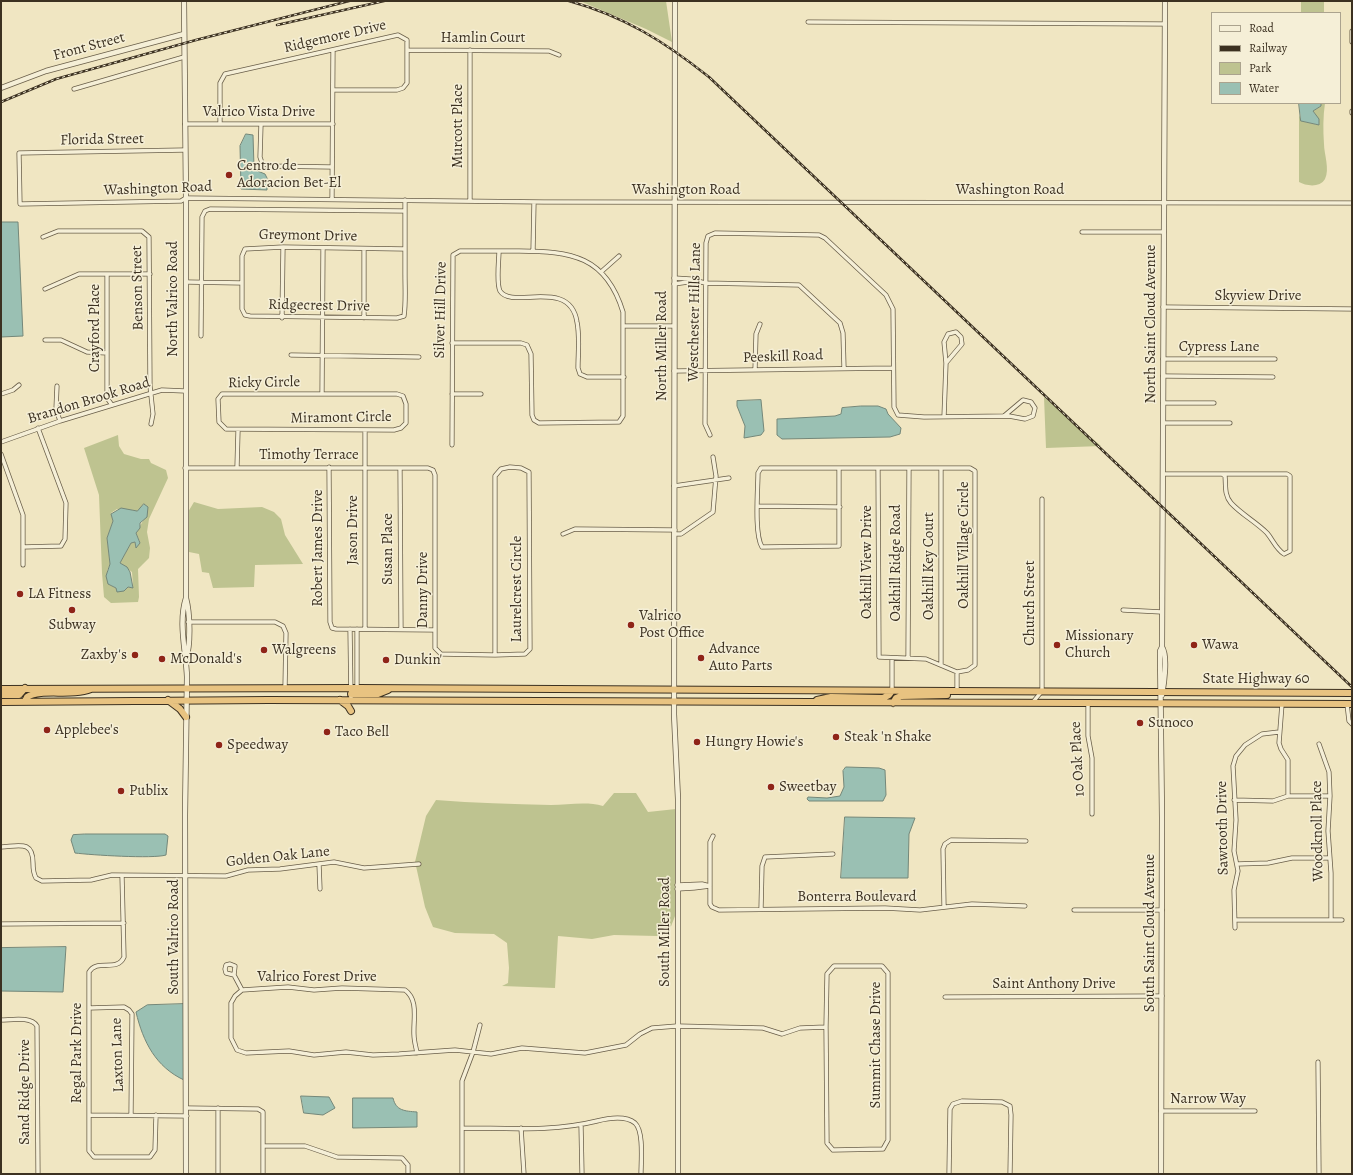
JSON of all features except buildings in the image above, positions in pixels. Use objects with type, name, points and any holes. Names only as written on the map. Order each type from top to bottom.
[{"type":"highway","points":[[1,695],[20,695],[25,688]]},
{"type":"highway","points":[[25,702],[27,697],[34,694],[72,694],[94,688]]},
{"type":"highway","points":[[1,689],[285,688],[354,694],[536,702],[1349,704]]},
{"type":"highway","points":[[1,702],[340,700],[354,694],[378,694],[392,689],[971,691]]},
{"type":"highway","points":[[536,690],[536,702]]},
{"type":"highway","points":[[811,702],[831,697],[886,697],[892,691]]},
{"type":"highway","name":"State Highway 60","points":[[971,691],[1352,693]]},
{"type":"highway","points":[[893,703],[896,698],[901,696],[930,696],[971,691]]},
{"type":"highway","points":[[168,700],[180,709],[186,717]]},
{"type":"highway","points":[[340,700],[348,706],[351,712]]},
{"type":"street","name":"North Valrico Road","points":[[184,1],[186,198],[185,468],[186,598],[188,606],[189,651],[186,659]]},
{"type":"street","name":"North Miller Road","points":[[675,1],[675,690]]},
{"type":"street","name":"North Saint Cloud Avenue","points":[[1161,692],[1160,651],[1162,647],[1165,1]]},
{"type":"street","points":[[808,22],[1164,24]]},
{"type":"street","points":[[1352,31],[1352,42]]},
{"type":"street","name":"Front Street","points":[[1,88],[52,69],[184,34]]},
{"type":"street","name":"Ridgemore Drive","points":[[220,124],[220,83],[225,74],[398,35],[407,40],[407,50]]},
{"type":"street","points":[[332,199],[333,50]]},
{"type":"street","points":[[333,90],[397,90],[403,88],[407,83],[407,50]]},
{"type":"street","name":"Hamlin Court","points":[[407,50],[549,51],[559,55]]},
{"type":"street","name":"Murcott Place","points":[[470,50],[470,201]]},
{"type":"street","points":[[74,89],[184,57]]},
{"type":"street","name":"Valrico Vista Drive","points":[[185,124],[333,124]]},
{"type":"street","points":[[261,124],[260,157],[262,163],[269,166],[332,166]]},
{"type":"street","name":"Florida Street","points":[[20,204],[19,153],[185,150]]},
{"type":"street","name":"Washington Road","points":[[20,204],[181,201],[186,198],[534,202],[1352,203]]},
{"type":"street","points":[[405,249],[406,200]]},
{"type":"street","points":[[533,251],[534,202]]},
{"type":"street","points":[[201,336],[202,217],[205,211],[210,209],[406,211]]},
{"type":"street","name":"Benson Street","points":[[43,237],[58,231],[142,231],[149,237],[150,386],[152,393],[153,414],[151,424]]},
{"type":"street","points":[[1082,232],[1164,232]]},
{"type":"street","name":"Westchester Hills Lane","points":[[710,435],[705,424],[706,243],[707,238],[710,235],[819,235],[825,238],[890,302],[893,309],[895,412],[902,416],[1004,416],[1028,418],[1033,416],[1035,408],[1031,402],[1023,400],[1004,416]]},
{"type":"street","points":[[282,318],[283,248]]},
{"type":"street","points":[[322,394],[323,248]]},
{"type":"street","name":"Greymont Drive","points":[[242,282],[242,256],[245,249],[405,249]]},
{"type":"street","points":[[364,249],[364,318]]},
{"type":"street","name":"Ridgecrest Drive","points":[[242,282],[242,309],[245,315],[282,318],[398,318],[404,316],[405,249]]},
{"type":"street","name":"Silver Hill Drive","points":[[452,343],[521,343],[527,345],[531,354],[532,415],[534,420],[539,423],[619,422],[623,416],[623,312],[618,297],[611,284],[601,272],[588,262],[572,255],[555,252],[533,251],[460,251],[453,256],[452,343],[452,445]]},
{"type":"street","points":[[499,251],[499,286],[504,294],[511,297],[555,298],[565,302],[573,310],[577,322],[578,368],[580,374],[587,377],[624,377]]},
{"type":"street","points":[[601,272],[619,256]]},
{"type":"street","points":[[45,289],[79,274],[150,274]]},
{"type":"street","name":"Crayford Place","points":[[107,274],[107,398],[112,405]]},
{"type":"street","points":[[674,281],[690,279],[705,283],[799,284],[840,323],[843,333],[844,368]]},
{"type":"street","points":[[186,282],[242,282]]},
{"type":"street","name":"Skyview Drive","points":[[1163,307],[1352,309]]},
{"type":"street","points":[[755,370],[756,334],[760,324]]},
{"type":"street","points":[[624,326],[674,326]]},
{"type":"street","points":[[944,417],[946,363],[944,339],[950,333],[956,332],[962,337],[962,344],[946,363]]},
{"type":"street","points":[[45,340],[61,340],[87,352],[107,353]]},
{"type":"street","points":[[291,355],[419,357]]},
{"type":"street","name":"Cypress Lane","points":[[1163,359],[1275,359]]},
{"type":"street","name":"Peeskill Road","points":[[674,371],[893,368]]},
{"type":"street","points":[[1163,376],[1273,377]]},
{"type":"street","points":[[1,394],[12,390],[18,385]]},
{"type":"street","points":[[57,386],[56,408],[60,421]]},
{"type":"street","name":"Brandon Brook Road","points":[[1,442],[38,428],[162,390],[185,390]]},
{"type":"street","name":"Ricky Circle","points":[[238,431],[226,430],[219,422],[218,399],[222,394],[322,394]]},
{"type":"street","name":"Miramont Circle","points":[[238,431],[394,430],[401,428],[406,423],[406,404],[403,396],[396,394],[322,394]]},
{"type":"street","points":[[452,394],[481,394]]},
{"type":"street","points":[[1163,403],[1214,402]]},
{"type":"street","points":[[1162,423],[1230,423]]},
{"type":"street","points":[[23,547],[62,546],[65,540],[66,503],[38,428]]},
{"type":"street","points":[[237,467],[238,431]]},
{"type":"street","name":"Jason Drive","points":[[365,431],[365,629]]},
{"type":"street","points":[[1,454],[23,515],[23,565]]},
{"type":"street","points":[[563,534],[575,529],[675,532],[681,534],[712,513],[715,479],[713,457]]},
{"type":"street","name":"Timothy Terrace","points":[[185,468],[330,467],[428,468],[433,470]]},
{"type":"street","name":"Robert James Drive","points":[[330,467],[330,622],[332,628],[350,629]]},
{"type":"street","name":"Susan Place","points":[[400,468],[400,630]]},
{"type":"street","name":"Laurelcrest Circle","points":[[501,468],[521,468],[529,472],[530,649],[525,654],[495,655],[495,476],[501,468]]},
{"type":"street","name":"Oakhill Village Circle","points":[[839,468],[839,546],[762,547],[759,542],[759,469],[839,468],[972,468],[976,473],[975,665],[968,670],[957,672]]},
{"type":"street","name":"Oakhill View Drive","points":[[878,468],[879,657],[892,658]]},
{"type":"street","name":"Oakhill Ridge Road","points":[[908,658],[909,468]]},
{"type":"street","name":"Oakhill Key Court","points":[[941,468],[941,664]]},
{"type":"street","name":"Danny Drive","points":[[433,470],[435,483],[435,648],[441,654],[495,655]]},
{"type":"street","points":[[1163,474],[1222,474],[1287,474],[1290,476],[1290,551],[1284,554],[1279,551],[1263,530],[1230,502],[1226,494],[1225,476],[1222,474]]},
{"type":"street","points":[[674,486],[729,478]]},
{"type":"street","name":"Church Street","points":[[1042,499],[1042,691]]},
{"type":"street","points":[[758,506],[840,506]]},
{"type":"street","name":"North Valrico Road","points":[[186,598],[183,606],[184,651],[186,659],[186,700]]},
{"type":"street","points":[[1123,610],[1162,612]]},
{"type":"street","points":[[188,622],[274,622],[283,626],[286,633],[285,688]]},
{"type":"street","points":[[354,694],[350,629],[435,630]]},
{"type":"street","points":[[354,694],[357,629]]},
{"type":"street","points":[[892,691],[892,658],[908,658],[926,659],[957,672],[957,691]]},
{"type":"street","name":"South Miller Road","points":[[675,690],[675,752],[678,799],[678,1174]]},
{"type":"street","points":[[1032,703],[1042,691]]},
{"type":"street","name":"South Saint Cloud Avenue","points":[[1161,692],[1161,1174]]},
{"type":"street","name":"South Valrico Road","points":[[186,700],[186,1174]]},
{"type":"street","name":"10 Oak Place","points":[[1088,703],[1088,736],[1092,758],[1092,814]]},
{"type":"street","points":[[1282,704],[1279,732],[1281,749],[1288,760],[1288,796]]},
{"type":"street","points":[[1349,704],[1349,721],[1352,724]]},
{"type":"street","name":"Sawtooth Drive","points":[[1235,928],[1234,890],[1237,877],[1237,864],[1234,852],[1236,828],[1233,766],[1236,756],[1245,745],[1262,734],[1279,732]]},
{"type":"street","name":"Woodknoll Place","points":[[1319,744],[1329,772],[1330,796],[1328,831],[1331,920]]},
{"type":"street","points":[[1234,800],[1273,800],[1288,796],[1330,796]]},
{"type":"street","name":"Bonterra Boulevard","points":[[713,836],[710,842],[710,904],[716,909],[885,908],[920,910],[972,904],[1025,906]]},
{"type":"street","points":[[944,907],[943,849],[945,844],[951,840],[1026,841]]},
{"type":"street","name":"Golden Oak Lane","points":[[1,846],[26,846],[31,848],[33,852],[34,874],[36,878],[42,881],[91,880],[112,876],[226,876],[248,870],[280,870],[334,862],[364,868],[419,864]]},
{"type":"street","points":[[761,909],[762,866],[765,857],[833,854]]},
{"type":"street","points":[[1237,864],[1268,863],[1292,858],[1330,858]]},
{"type":"street","points":[[319,864],[320,889]]},
{"type":"street","name":"Regal Park Drive","points":[[122,876],[124,958],[122,962],[116,965],[96,965],[89,972],[89,1151],[94,1157],[150,1157],[155,1150],[156,1116]]},
{"type":"street","points":[[677,887],[699,883],[710,886]]},
{"type":"street","points":[[677,887],[694,888],[710,886]]},
{"type":"street","points":[[1074,910],[1162,910]]},
{"type":"street","points":[[1235,920],[1342,920]]},
{"type":"street","points":[[1,924],[124,923]]},
{"type":"street","name":"Summit Chase Drive","points":[[834,966],[882,966],[888,973],[888,1140],[883,1149],[833,1150],[827,1142],[826,1027],[827,974],[834,966]]},
{"type":"street","points":[[234,975],[242,990]]},
{"type":"street","name":"Valrico Forest Drive","points":[[417,1053],[414,1036],[414,1002],[410,994],[405,990],[342,988],[314,990],[288,987],[242,990],[235,996],[231,1003],[231,1038],[237,1050],[246,1053],[288,1051],[314,1055],[346,1052],[373,1055],[417,1053],[455,1050],[500,1054],[522,1048],[585,1053],[626,1045],[640,1034],[652,1028],[677,1026],[763,1028],[782,1034],[800,1028],[826,1027]]},
{"type":"street","name":"Saint Anthony Drive","points":[[945,997],[1162,996]]},
{"type":"street","name":"Laxton Lane","points":[[89,1008],[124,1008],[129,1010],[132,1014],[131,1115]]},
{"type":"street","name":"Sand Ridge Drive","points":[[1,1020],[29,1020],[34,1021],[37,1026],[38,1174]]},
{"type":"street","points":[[462,1174],[462,1081],[473,1052],[480,1025]]},
{"type":"street","points":[[1318,1062],[1318,1174]]},
{"type":"street","points":[[949,1174],[950,1109],[955,1103],[962,1101],[1002,1102],[1010,1106],[1010,1174]]},
{"type":"street","points":[[186,1108],[258,1109],[264,1112],[264,1174]]},
{"type":"street","points":[[218,1108],[218,1174]]},
{"type":"street","name":"Narrow Way","points":[[1161,1111],[1255,1110]]},
{"type":"street","points":[[90,1116],[187,1116]]},
{"type":"street","points":[[462,1128],[562,1127],[581,1125],[606,1119],[622,1118],[635,1122],[639,1127],[641,1135],[641,1174]]},
{"type":"street","points":[[581,1125],[582,1174]]},
{"type":"street","points":[[521,1128],[524,1174]]},
{"type":"street","points":[[264,1146],[305,1146],[337,1158],[402,1158],[408,1165],[408,1174]]},
{"type":"green space","points":[[580,1],[666,1],[672,42],[646,29]]},
{"type":"green space","points":[[1301,1],[1324,1],[1324,12],[1301,12]]},
{"type":"green space","points":[[1321,104],[1325,104],[1323,129],[1327,171],[1323,182],[1316,185],[1309,185],[1299,182],[1299,115],[1304,122],[1317,125],[1316,115],[1313,111],[1321,106]]},
{"type":"green space","points":[[1044,397],[1101,446],[1046,448]]},
{"type":"green space","points":[[118,435],[119,446],[124,454],[141,459],[149,459],[151,463],[166,470],[168,478],[149,519],[147,532],[150,548],[149,558],[138,569],[138,602],[111,603],[104,597],[99,495],[84,448]],"holes":[[[144,504],[144,519],[136,533],[140,542],[136,548],[135,542],[131,543],[120,563],[132,572],[133,587],[116,588],[110,585],[107,571],[110,564],[107,538],[113,521],[111,513],[117,509],[137,511]]]},
{"type":"green space","points":[[194,502],[218,509],[262,507],[274,512],[281,519],[285,535],[303,564],[255,565],[254,587],[213,588],[209,573],[202,572],[199,554],[189,552],[188,512]]},
{"type":"green space","points":[[614,793],[636,793],[648,812],[676,809],[675,916],[670,929],[657,936],[614,935],[592,939],[558,936],[555,988],[502,986],[508,983],[509,968],[507,943],[494,934],[455,933],[433,927],[425,907],[416,866],[421,866],[421,862],[415,862],[426,816],[436,800],[551,805],[584,803],[603,806]]},
{"type":"water","points":[[1299,104],[1321,104],[1321,106],[1313,111],[1319,119],[1319,125],[1301,121]]},
{"type":"water","points":[[246,134],[253,135],[254,167],[255,170],[265,174],[267,178],[267,190],[241,189],[240,146]]},
{"type":"water","points":[[1,222],[18,222],[23,336],[1,337]]},
{"type":"water","points":[[761,400],[764,431],[761,435],[744,438],[745,426],[737,406],[737,401]]},
{"type":"water","points":[[878,406],[886,409],[888,414],[901,428],[900,434],[890,437],[782,439],[777,435],[777,419],[835,416],[841,414],[842,408]]},
{"type":"water","points":[[144,504],[148,507],[147,517],[140,523],[140,528],[136,533],[140,543],[136,548],[135,542],[131,543],[120,563],[127,567],[130,572],[133,588],[128,587],[124,591],[117,592],[116,588],[108,584],[106,576],[110,564],[107,538],[113,521],[111,514],[121,508],[137,511]]},
{"type":"water","points":[[846,767],[879,768],[885,770],[886,795],[883,801],[809,801],[807,799],[808,797],[827,798],[840,796],[844,787],[843,771]]},
{"type":"water","points":[[845,817],[915,818],[909,834],[908,878],[841,878]]},
{"type":"water","points":[[165,834],[168,836],[166,855],[136,857],[75,853],[71,840],[73,835]]},
{"type":"water","points":[[66,947],[63,992],[1,991],[1,948]]},
{"type":"water","points":[[184,1004],[184,1080],[174,1075],[158,1061],[147,1043],[136,1012],[147,1005]]},
{"type":"water","points":[[301,1096],[329,1097],[335,1108],[323,1115],[304,1113]]},
{"type":"water","points":[[353,1098],[393,1098],[396,1106],[402,1110],[417,1112],[417,1127],[353,1128]]},
{"type":"railway","points":[[1,102],[56,79],[196,40],[349,1]]},
{"type":"railway","points":[[277,25],[384,1]]},
{"type":"railway","points":[[569,1],[589,7],[626,22],[676,52],[709,77],[1352,687]]},
{"type":"place","name":"Centro de Adoracion Bet-El","points":[[229,175]]},
{"type":"place","name":"LA Fitness","points":[[20,594]]},
{"type":"place","name":"Subway","points":[[72,610]]},
{"type":"place","name":"Valrico Post Office","points":[[631,625]]},
{"type":"place","name":"Missionary Church","points":[[1057,645]]},
{"type":"place","name":"Wawa","points":[[1194,645]]},
{"type":"place","name":"Walgreens","points":[[264,650]]},
{"type":"place","name":"Zaxby's","points":[[135,655]]},
{"type":"place","name":"Advance Auto Parts","points":[[701,658]]},
{"type":"place","name":"McDonald's","points":[[162,659]]},
{"type":"place","name":"Dunkin'","points":[[386,660]]},
{"type":"place","name":"Sunoco","points":[[1140,723]]},
{"type":"place","name":"Applebee's","points":[[47,730]]},
{"type":"place","name":"Taco Bell","points":[[327,732]]},
{"type":"place","name":"Steak 'n Shake","points":[[836,737]]},
{"type":"place","name":"Hungry Howie's","points":[[697,742]]},
{"type":"place","name":"Speedway","points":[[219,745]]},
{"type":"place","name":"Sweetbay","points":[[771,787]]},
{"type":"place","name":"Publix","points":[[121,791]]}]
